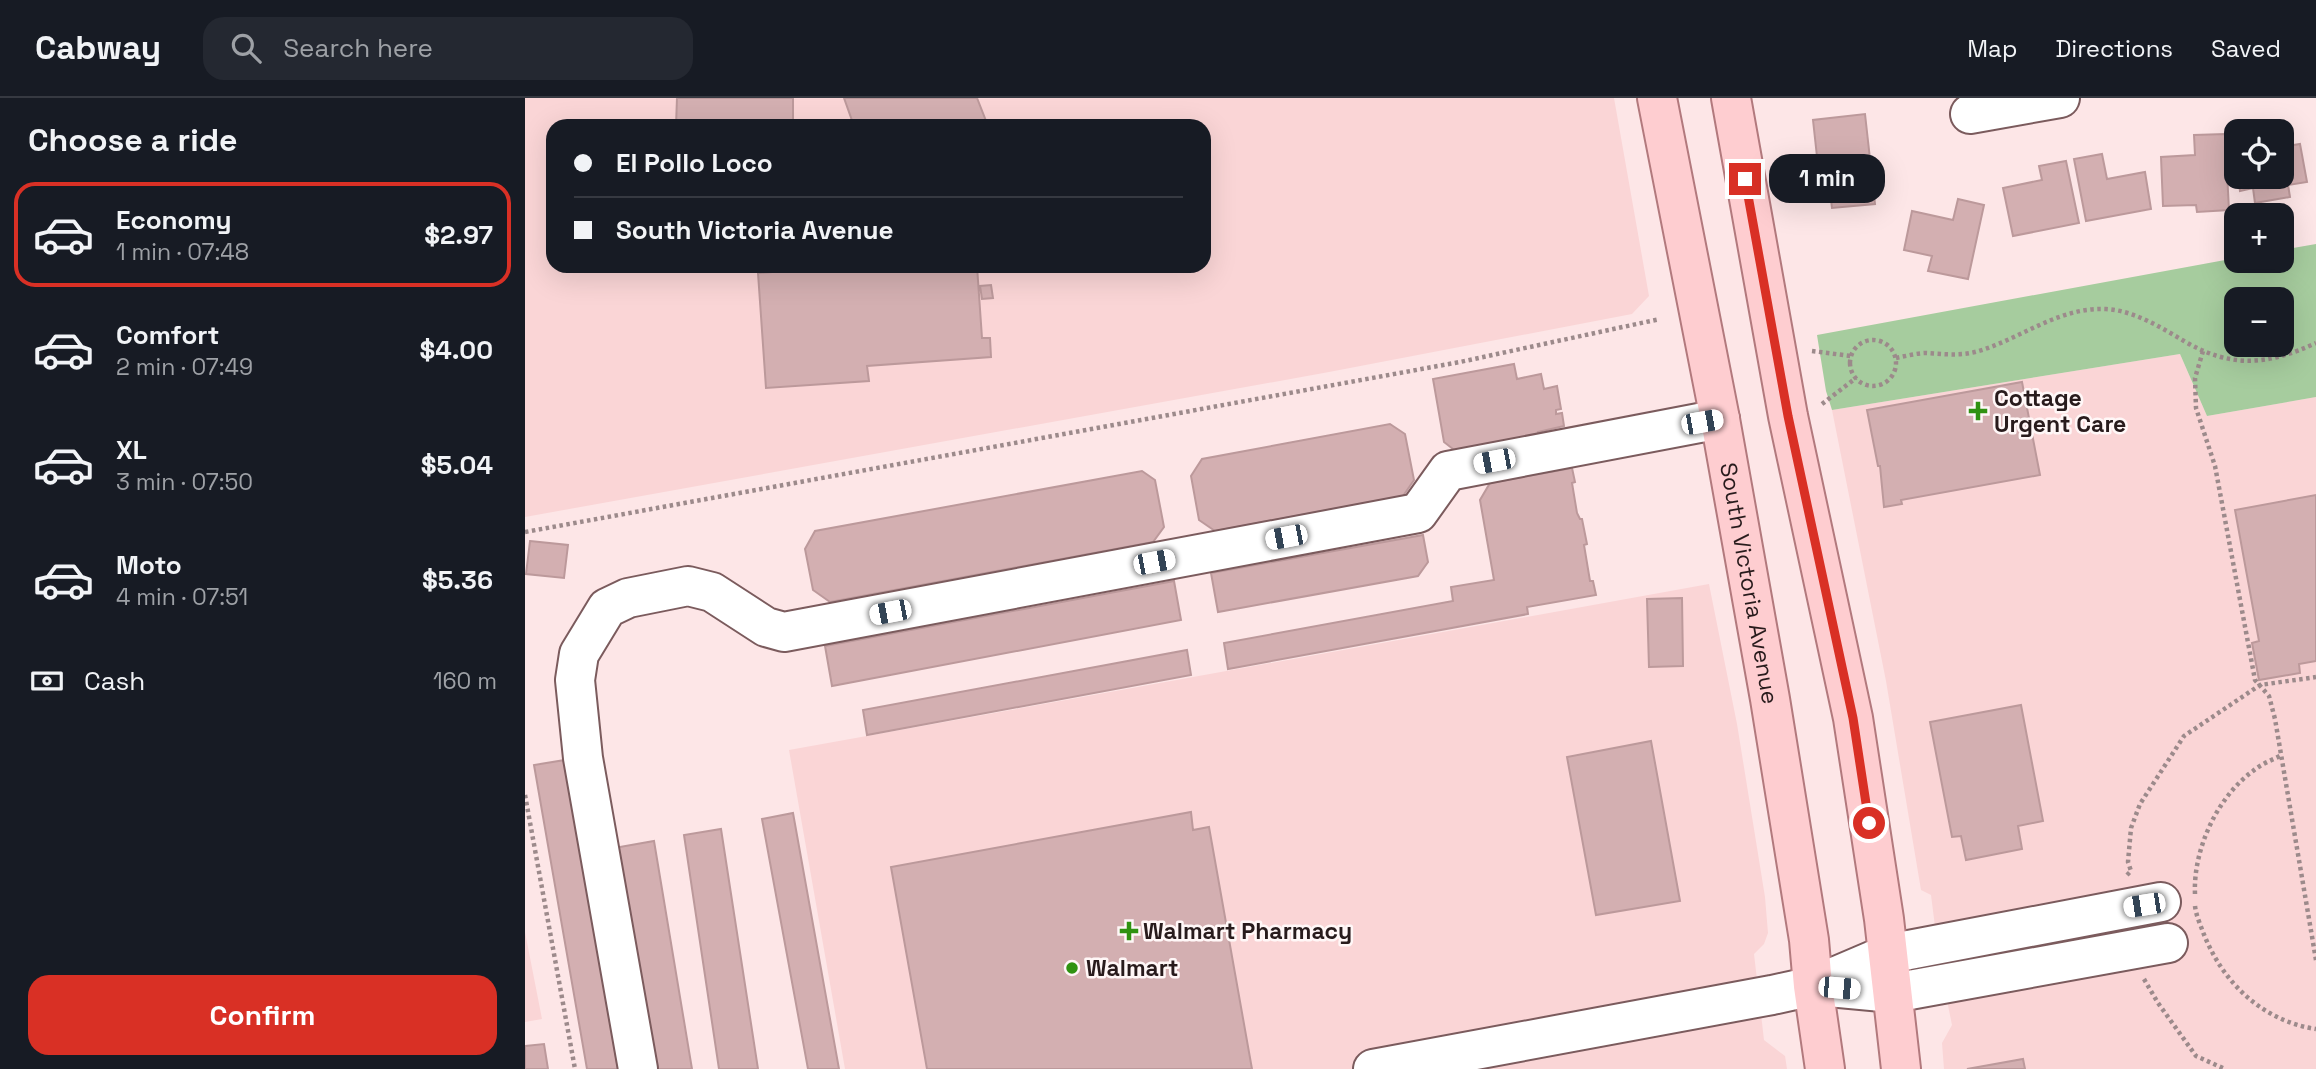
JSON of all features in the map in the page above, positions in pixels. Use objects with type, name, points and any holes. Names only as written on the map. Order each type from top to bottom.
[{"type":"main road","name":"South Victoria Avenue","points":[[1657,98],[1720,419],[1804,903],[1812,986],[1825,1069]]},
{"type":"main road","points":[[1731,98],[1788,416],[1853,718],[1888,954],[1901,1069]]},
{"type":"street","points":[[1969,114],[2060,98]]},
{"type":"street","points":[[638,1069],[583,758],[575,680],[579,654],[607,608],[628,597],[688,586],[712,592],[766,627],[784,632],[1419,513],[1448,471],[1720,419]]},
{"type":"street","points":[[1373,1069],[1812,986],[1888,954],[2161,902]]},
{"type":"street","points":[[1812,986],[1893,993],[2168,943]]},
{"type":"path","points":[[1896,358],[1924,353],[1970,353],[1999,345],[2049,320],[2071,313],[2106,309],[2131,314],[2158,324],[2203,351],[2234,360],[2263,362],[2295,353],[2316,343]]},
{"type":"path","points":[[525,532],[1460,362],[1660,319]]},
{"type":"path","points":[[1874,340],[1888,345],[1896,358],[1894,372],[1884,383],[1869,385],[1856,378],[1850,364],[1851,356],[1860,344],[1874,340]]},
{"type":"path","points":[[1812,351],[1851,356]]},
{"type":"path","points":[[2203,351],[2196,377],[2196,408],[2215,466],[2255,680],[2269,696],[2282,755],[2316,960]]},
{"type":"path","points":[[1822,404],[1856,378]]},
{"type":"path","points":[[2124,877],[2131,872],[2128,862],[2131,828],[2140,804],[2184,736],[2260,685],[2316,677]]},
{"type":"path","points":[[2282,755],[2253,770],[2229,793],[2207,831],[2194,878],[2196,912],[2212,956],[2236,987],[2269,1014],[2295,1026],[2316,1029]]},
{"type":"path","points":[[525,795],[575,1069]]},
{"type":"path","points":[[2144,978],[2158,1003],[2196,1056],[2225,1069]]},
{"type":"shaded area","points":[[525,98],[1614,98],[1649,296],[1632,314],[1329,372],[525,517]]},
{"type":"shaded area","points":[[2180,354],[2207,416],[2316,397],[2316,1069],[1944,1069],[1942,1043],[1952,1025],[1940,966],[1931,895],[1921,890],[1886,681],[1832,410]]},
{"type":"shaded area","points":[[1709,584],[1737,724],[1765,897],[1768,933],[1764,944],[1754,954],[1764,1040],[1785,1056],[1787,1069],[845,1069],[789,750]]},
{"type":"shaded area","points":[[525,932],[542,1019],[525,1022]]},
{"type":"green space","points":[[2316,244],[2316,397],[2207,416],[2180,354],[1832,410],[1826,391],[1817,335],[2224,260],[2224,273],[2294,273],[2294,248]]},
{"type":"building","points":[[677,98],[793,98],[793,119],[676,119]]},
{"type":"building","points":[[844,98],[977,98],[985,119],[852,119]]},
{"type":"building","points":[[1865,114],[1875,204],[1832,208],[1828,174],[1819,175],[1813,120]]},
{"type":"building","points":[[2224,134],[2224,189],[2228,189],[2229,203],[2224,203],[2224,210],[2197,212],[2196,205],[2163,206],[2161,157],[2195,155],[2194,135]]},
{"type":"building","points":[[2300,144],[2307,182],[2294,184],[2294,145]]},
{"type":"building","points":[[2102,154],[2107,179],[2145,172],[2151,209],[2086,221],[2074,159]]},
{"type":"building","points":[[2066,161],[2079,223],[2013,236],[2003,188],[2042,180],[2039,166]]},
{"type":"building","points":[[2253,189],[2289,189],[2290,197],[2255,203]]},
{"type":"building","points":[[1958,199],[1984,205],[1968,279],[1928,271],[1932,256],[1904,250],[1912,211],[1953,220]]},
{"type":"building","points":[[758,273],[977,273],[982,338],[990,338],[991,357],[867,366],[869,381],[766,388]]},
{"type":"building","points":[[991,285],[993,298],[982,299],[980,286]]},
{"type":"building","points":[[1514,364],[1517,379],[1541,374],[1544,389],[1557,386],[1561,409],[1556,410],[1556,414],[1562,413],[1564,426],[1538,432],[1539,438],[1458,453],[1444,442],[1433,379]]},
{"type":"building","points":[[2022,382],[2040,475],[1901,500],[1902,504],[1884,507],[1880,466],[1867,410]]},
{"type":"building","points":[[1390,424],[1405,434],[1414,480],[1403,496],[1215,531],[1199,520],[1191,476],[1202,459]]},
{"type":"building","points":[[1572,468],[1577,513],[1582,519],[1590,581],[1593,581],[1596,595],[1527,607],[1528,614],[1228,669],[1224,643],[1453,601],[1451,587],[1494,580],[1480,500],[1490,483]]},
{"type":"building","points":[[1142,471],[1155,480],[1164,527],[1153,542],[830,602],[813,590],[805,549],[815,531]]},
{"type":"building","points":[[2316,495],[2316,661],[2299,664],[2300,673],[2259,680],[2252,643],[2259,641],[2235,510]]},
{"type":"building","points":[[1423,535],[1428,562],[1418,576],[1218,612],[1211,573]]},
{"type":"building","points":[[530,541],[568,545],[564,578],[526,574]]},
{"type":"building","points":[[1174,581],[1181,620],[832,686],[825,646]]},
{"type":"building","points":[[1682,598],[1683,666],[1649,667],[1647,599]]},
{"type":"building","points":[[1187,650],[1191,675],[867,735],[863,710]]},
{"type":"building","points":[[2021,705],[2043,821],[2018,826],[2022,849],[1966,860],[1961,836],[1952,837],[1930,722]]},
{"type":"building","points":[[1651,741],[1680,901],[1596,915],[1567,757]]},
{"type":"building","points":[[565,760],[618,1069],[587,1069],[534,765]]},
{"type":"building","name":"Walmart","points":[[1191,812],[1193,830],[1209,827],[1252,1069],[927,1069],[891,867]]},
{"type":"building","points":[[793,813],[839,1069],[808,1069],[762,819]]},
{"type":"building","points":[[721,829],[758,1069],[719,1069],[684,835]]},
{"type":"building","points":[[654,841],[692,1069],[651,1069],[614,848]]},
{"type":"building","points":[[544,1044],[548,1069],[525,1069],[525,1046]]},
{"type":"building","points":[[2023,1059],[2025,1069],[1967,1069]]},
{"type":"place","name":"Cottage Urgent Care","points":[[1978,411]]},
{"type":"place","name":"Walmart Pharmacy","points":[[1129,931]]},
{"type":"place","name":"Walmart","points":[[1072,968]]},
{"type":"route","points":[[1745,179],[1788,416],[1853,718],[1869,823]]}]
